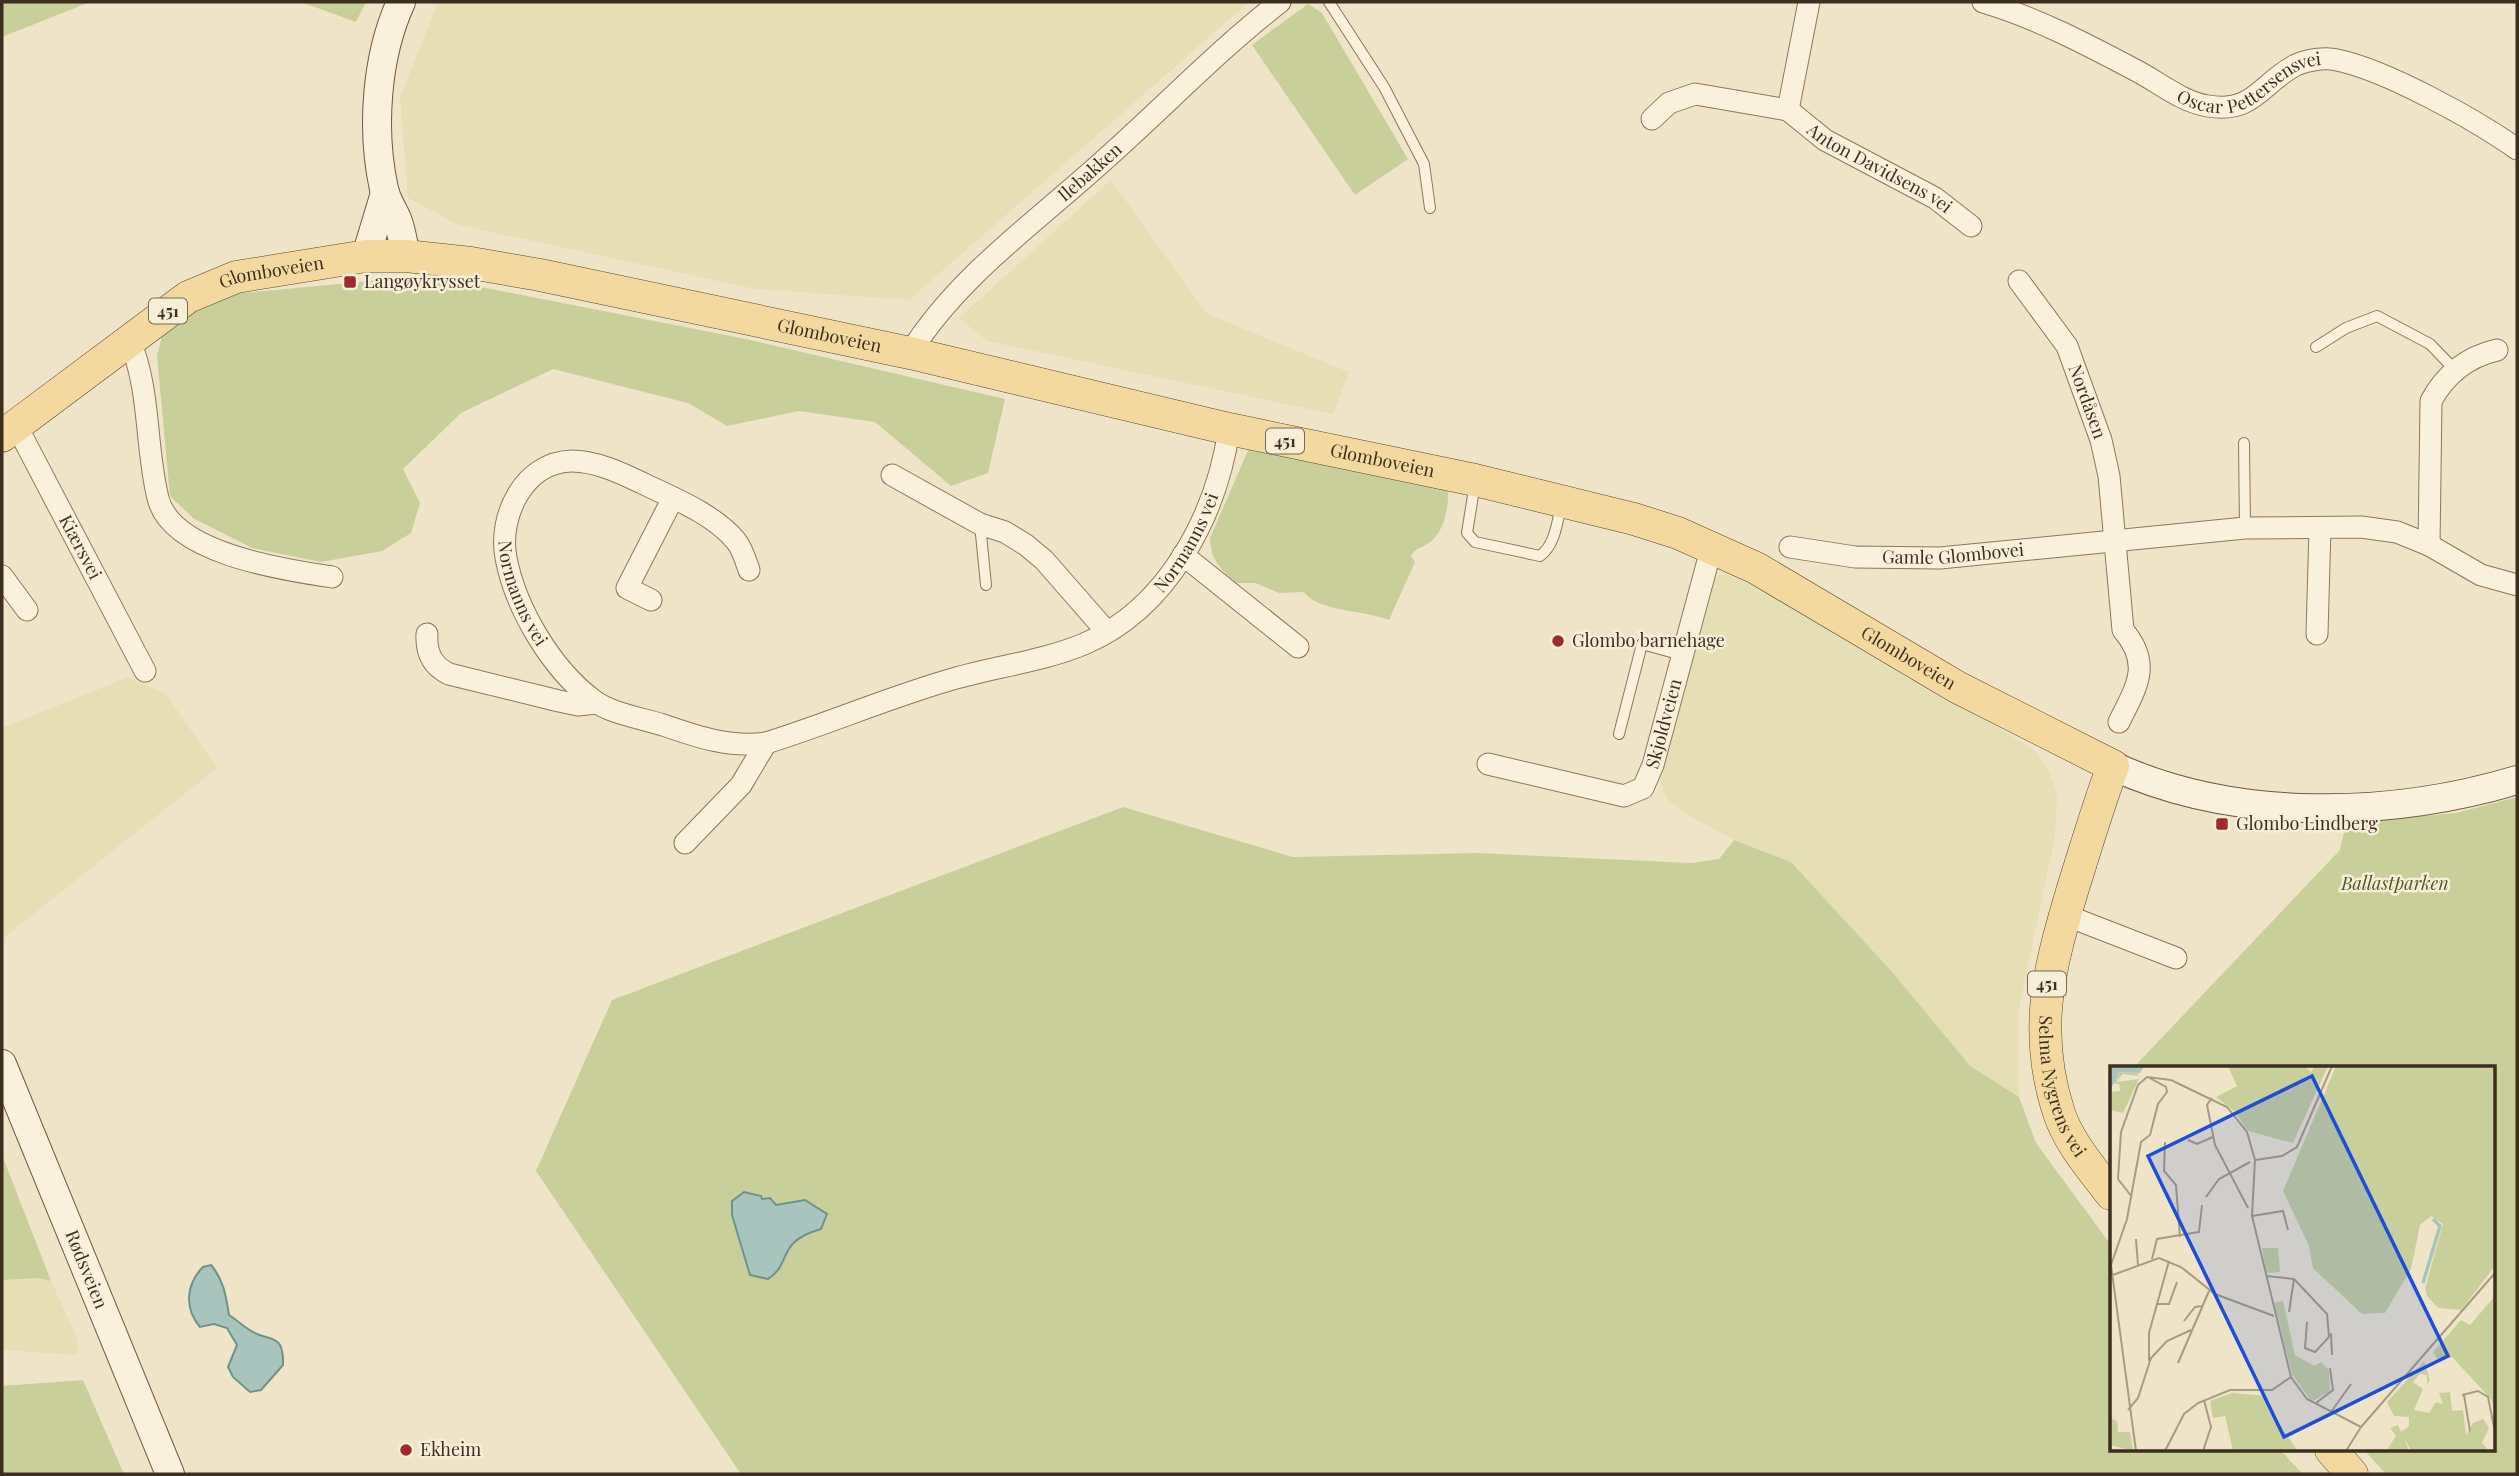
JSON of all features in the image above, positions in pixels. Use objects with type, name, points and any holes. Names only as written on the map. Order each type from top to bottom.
[{"type":"main road","name":"Glomboveien","points":[[9,431],[188,298],[236,276],[366,256],[406,256],[540,275],[910,353],[1229,429],[1563,499],[1678,533],[1712,546],[1796,591],[1957,687],[2113,766]]},
{"type":"main road","name":"Selma Nygrens vei","points":[[2110,1193],[2082,1158],[2060,1116],[2047,1066],[2047,979],[2113,766]]},
{"type":"main road","points":[[2333,1452],[2352,1474]]},
{"type":"street","points":[[366,256],[384,192],[379,127],[381,77],[388,39],[401,2]]},
{"type":"street","name":"Ilebakken","points":[[910,353],[928,325],[953,296],[1196,74],[1280,2]]},
{"type":"street","name":"Anton Davidsens vei","points":[[1788,110],[1809,2]]},
{"type":"street","name":"Oscar Pettersensvei","points":[[1983,2],[2073,38],[2183,98],[2206,106],[2238,106],[2296,65],[2318,59],[2335,59],[2395,82],[2492,131],[2517,149]]},
{"type":"street","name":"Anton Davidsens vei","points":[[1652,119],[1669,103],[1695,94],[1788,110],[1825,139],[1935,198],[1971,226]]},
{"type":"street","points":[[384,192],[398,221],[406,256]]},
{"type":"street","name":"Nordåsen","points":[[2019,281],[2067,346],[2101,440],[2109,476],[2116,539]]},
{"type":"street","points":[[129,340],[142,376],[158,499],[169,519],[188,535],[221,551],[286,570],[332,577]]},
{"type":"street","points":[[2429,545],[2431,401],[2442,382],[2455,370],[2480,354],[2497,350]]},
{"type":"street","name":"Normanns vei","points":[[749,570],[737,542],[707,518],[615,470],[571,461],[546,469],[527,482],[513,499],[506,526],[506,558],[520,601],[543,643],[567,678],[596,703],[699,738],[737,747],[766,743],[945,681],[1059,652],[1107,632],[1150,598],[1184,555],[1224,466],[1229,429]]},
{"type":"street","name":"Kiærsvei","points":[[9,431],[145,671]]},
{"type":"street","points":[[892,475],[980,524],[1005,532],[1026,545],[1044,560],[1107,632]]},
{"type":"street","points":[[651,600],[627,588],[673,498]]},
{"type":"street","points":[[2317,634],[2320,527]]},
{"type":"street","name":"Gamle Glombovei","points":[[1790,547],[1854,557],[1940,558],[2017,553],[2116,539],[2245,528],[2361,527],[2397,532],[2429,545],[2481,575],[2517,585]]},
{"type":"street","points":[[2116,539],[2123,630],[2136,645],[2140,677],[2119,722]]},
{"type":"street","name":"Skjoldveien","points":[[1488,764],[1624,796],[1643,788],[1653,765],[1712,546]]},
{"type":"street","points":[[1184,555],[1298,647]]},
{"type":"street","points":[[2,576],[27,610]]},
{"type":"street","name":"Normanns vei","points":[[426,634],[434,664],[449,674],[578,705],[596,703]]},
{"type":"street","points":[[685,843],[741,785],[766,743]]},
{"type":"street","name":"Glomboveien","points":[[2113,766],[2148,782],[2209,797],[2267,805],[2383,804],[2482,791],[2517,780]]},
{"type":"street","points":[[2065,915],[2176,958]]},
{"type":"street","name":"Rødsveien","points":[[2,1063],[170,1474]]},
{"type":"lane","points":[[1329,2],[1384,87],[1424,164],[1430,208]]},
{"type":"lane","points":[[2316,347],[2346,328],[2377,316],[2430,344],[2455,370]]},
{"type":"lane","points":[[2244,443],[2245,528]]},
{"type":"lane","points":[[1475,480],[1467,522],[1470,539],[1531,557],[1540,556],[1547,551],[1563,499]]},
{"type":"lane","points":[[980,524],[986,585]]},
{"type":"lane","points":[[1619,734],[1642,643],[1682,655]]},
{"type":"shaded area","points":[[438,2],[1249,2],[909,300],[755,289],[459,225],[408,198],[400,97]]},
{"type":"shaded area","points":[[1111,180],[1207,314],[1349,372],[1333,414],[987,341],[959,318]]},
{"type":"shaded area","points":[[1718,575],[1734,575],[1750,582],[2022,742],[2036,752],[2049,770],[2057,795],[2055,836],[2019,1009],[2019,1097],[1970,1067],[1894,974],[1791,862],[1734,840],[1690,816],[1667,799],[1660,782],[1662,763],[1710,589]]},
{"type":"shaded area","points":[[128,677],[166,694],[217,768],[2,939],[2,728]]},
{"type":"shaded area","points":[[38,1278],[51,1281],[74,1331],[79,1347],[76,1355],[2,1350],[2,1280]]},
{"type":"green space","points":[[2,2],[90,2],[2,37]]},
{"type":"green space","points":[[301,2],[366,2],[356,22]]},
{"type":"green space","points":[[1308,4],[1322,13],[1408,159],[1355,195],[1252,45]]},
{"type":"green space","points":[[425,276],[746,339],[1005,399],[988,473],[951,486],[875,422],[799,411],[727,426],[688,403],[553,369],[461,413],[403,469],[420,503],[411,533],[382,551],[321,562],[252,548],[193,518],[170,496],[157,356],[165,324],[233,294]]},
{"type":"green space","points":[[1249,448],[1448,490],[1448,504],[1442,526],[1434,539],[1411,556],[1415,562],[1389,620],[1331,607],[1311,599],[1304,592],[1279,593],[1255,583],[1236,583],[1221,569],[1214,558],[1210,538]]},
{"type":"green space","name":"Ballastparken","points":[[2517,797],[2517,1474],[2386,1474],[2366,1452],[2494,1452],[2494,1066],[2135,1066],[2340,850],[2346,823],[2456,813]]},
{"type":"green space","points":[[1123,807],[1293,857],[1477,853],[1692,863],[1719,859],[1734,840],[1791,862],[1894,974],[1970,1066],[2019,1097],[2036,1143],[2110,1244],[2110,1452],[2282,1452],[2303,1474],[741,1474],[536,1171],[612,1000]]},
{"type":"green space","points":[[2,1155],[51,1281],[38,1278],[2,1280]]},
{"type":"green space","points":[[83,1380],[124,1474],[2,1474],[2,1386]]},
{"type":"water","points":[[744,1192],[761,1196],[762,1199],[770,1198],[776,1205],[805,1200],[827,1214],[821,1229],[797,1240],[776,1273],[768,1279],[750,1275],[732,1215],[732,1201]]},
{"type":"water","points":[[211,1265],[222,1283],[229,1315],[253,1332],[275,1340],[281,1348],[283,1365],[261,1390],[250,1392],[233,1377],[228,1367],[237,1345],[227,1328],[214,1324],[200,1327],[191,1312],[190,1288],[203,1267]]},
{"type":"place","name":"Langøykrysset","points":[[350,282]]},
{"type":"place","name":"Glombo barnehage","points":[[1558,641]]},
{"type":"place","name":"Glombo Lindberg","points":[[2222,824]]},
{"type":"place","name":"Ekheim","points":[[406,1450]]}]
